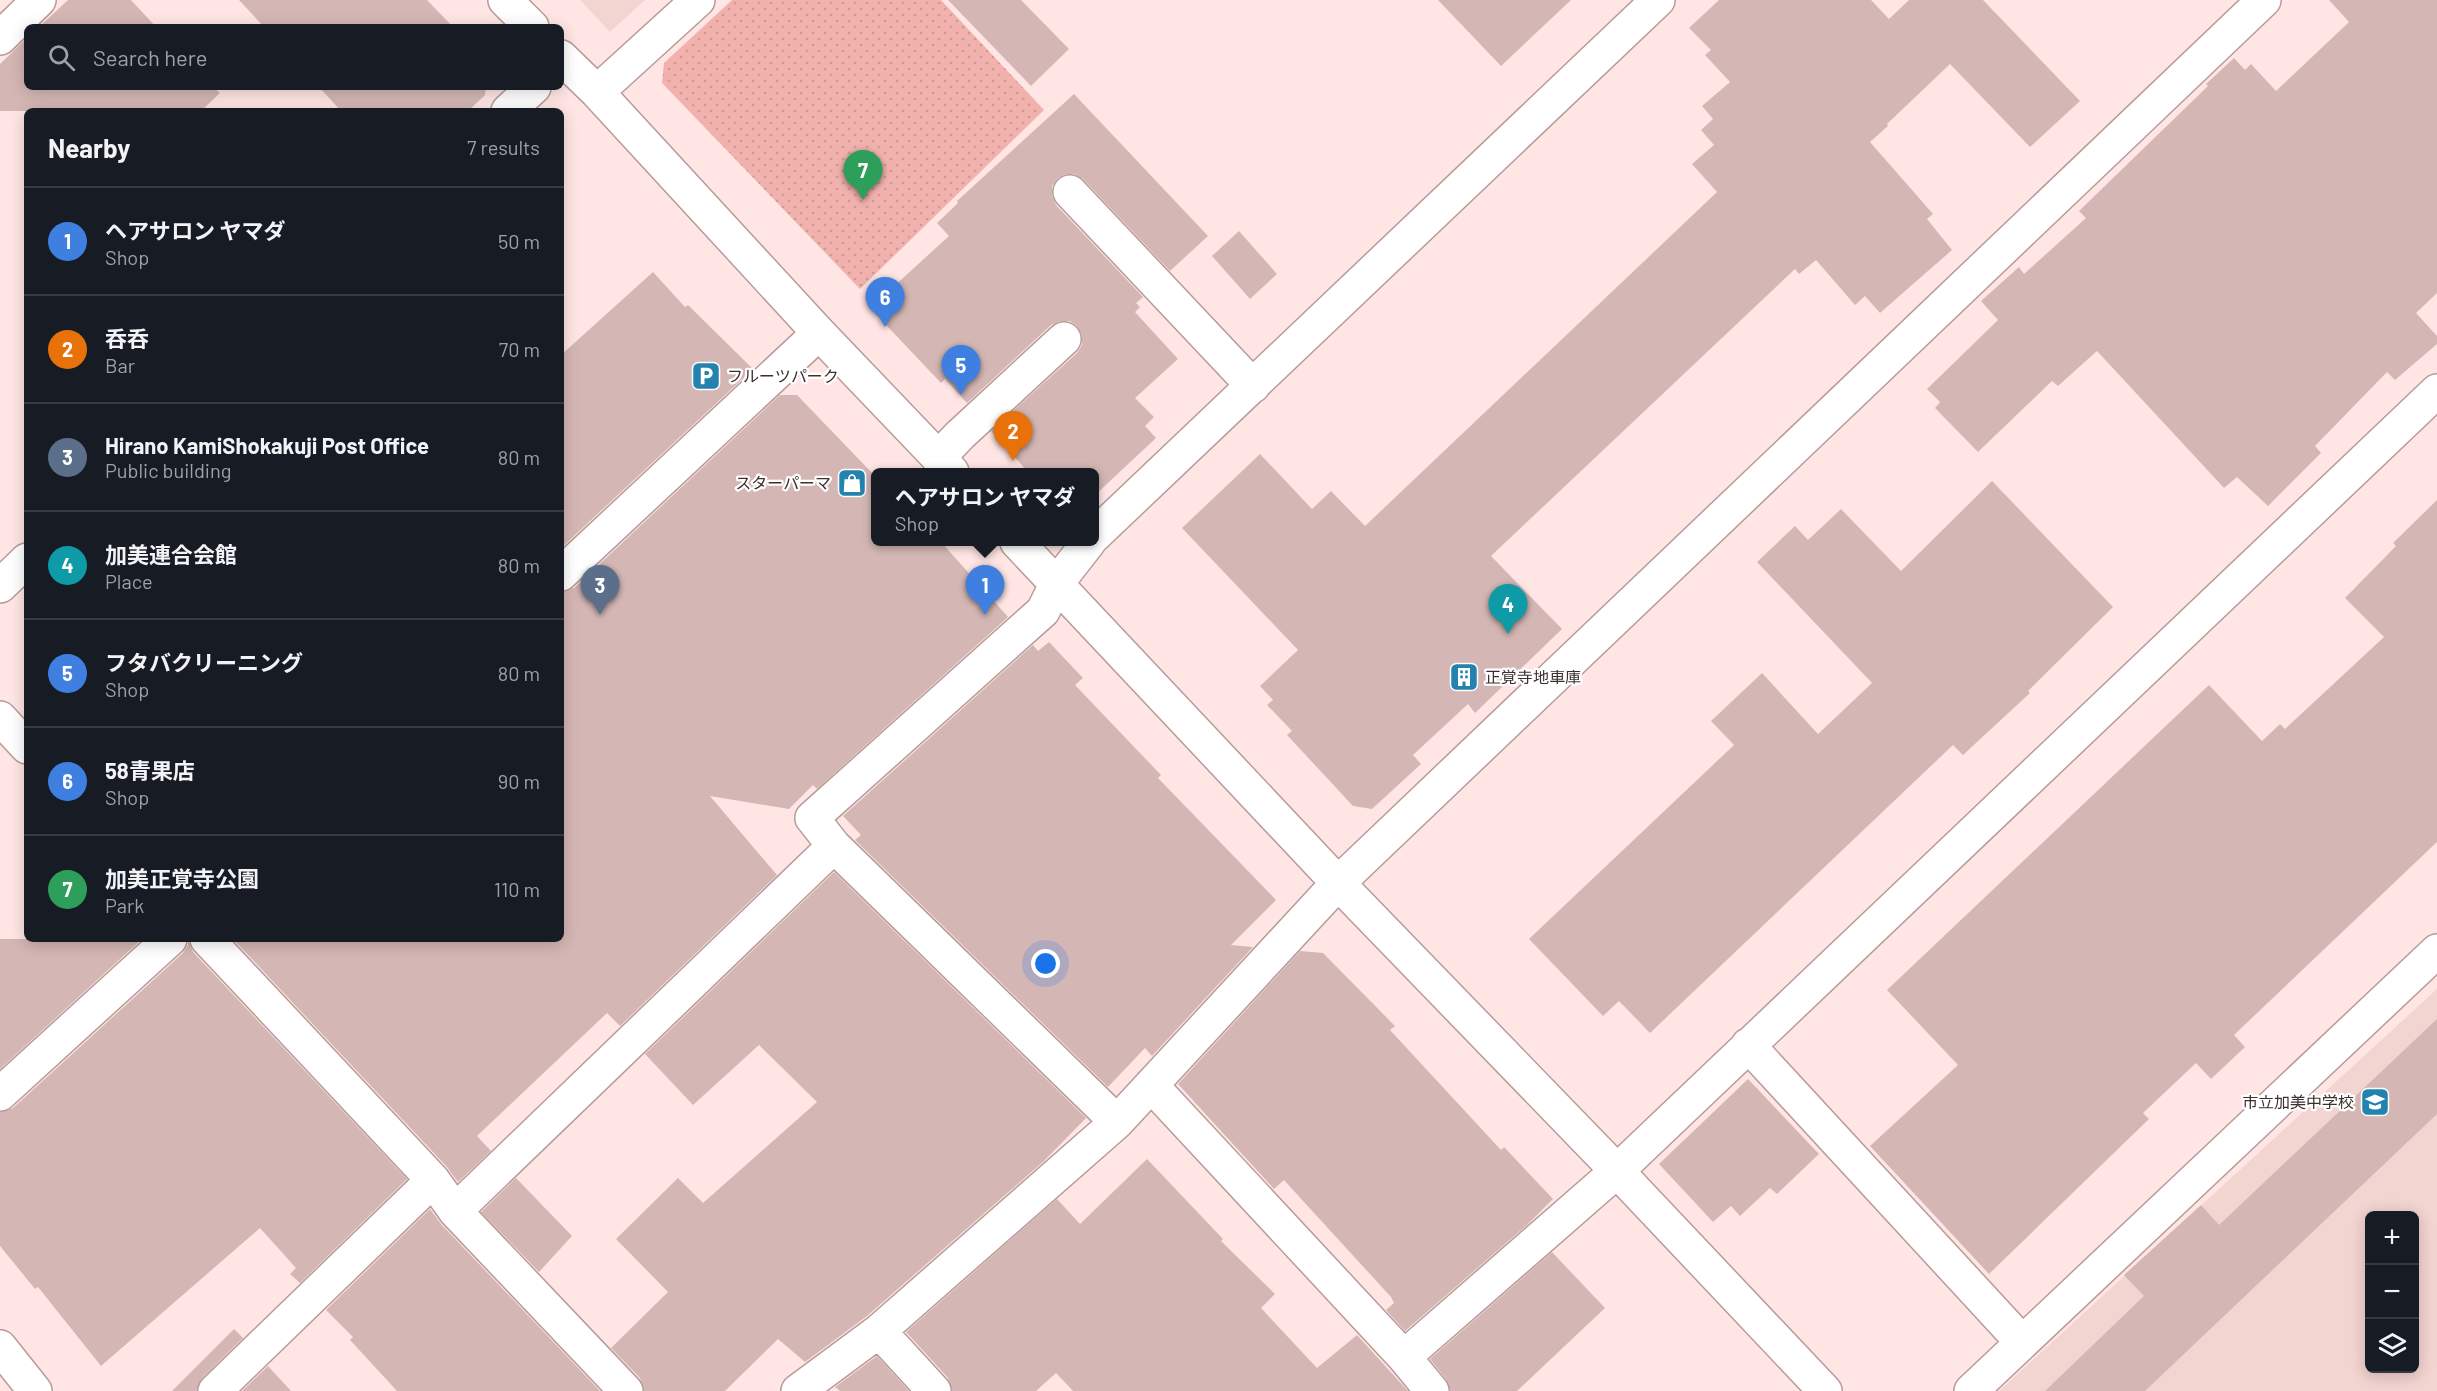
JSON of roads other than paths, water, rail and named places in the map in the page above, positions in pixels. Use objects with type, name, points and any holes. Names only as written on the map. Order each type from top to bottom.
[{"type":"street","points":[[0,38],[39,0]]},
{"type":"street","points":[[505,0],[529,24]]},
{"type":"street","points":[[597,92],[698,0]]},
{"type":"street","points":[[1099,532],[1658,0]]},
{"type":"street","points":[[798,1391],[879,1330],[1117,1122],[1338,883],[2264,0]]},
{"type":"street","points":[[564,62],[597,92],[819,333],[945,465],[960,435],[1064,339]]},
{"type":"street","points":[[511,108],[531,90]]},
{"type":"street","points":[[1070,192],[1252,386]]},
{"type":"street","points":[[564,571],[819,333]]},
{"type":"street","points":[[1404,1357],[1617,1171],[2437,391]]},
{"type":"street","points":[[1021,546],[1338,883],[1617,1171],[1825,1391]]},
{"type":"street","points":[[1086,546],[1057,583],[1043,611],[812,818],[834,846],[1117,1122]]},
{"type":"street","points":[[0,586],[24,563]]},
{"type":"street","points":[[0,718],[24,744]]},
{"type":"street","points":[[455,1211],[834,846]]},
{"type":"street","points":[[0,1094],[167,942]]},
{"type":"street","points":[[210,942],[433,1180],[455,1211],[626,1391]]},
{"type":"street","points":[[1971,1391],[2437,951]]},
{"type":"street","points":[[1748,1045],[2022,1342]]},
{"type":"street","points":[[1151,1085],[1404,1357],[1432,1391]]},
{"type":"street","points":[[215,1391],[433,1180]]},
{"type":"street","points":[[879,1330],[934,1391]]},
{"type":"street","points":[[0,1347],[35,1391]]},
{"type":"place","name":"加美正覚寺公園","points":[[863,200]]},
{"type":"place","name":"58青果店","points":[[885,327]]},
{"type":"place","name":"フルーツパーク","points":[[706,376]]},
{"type":"place","name":"フタバクリーニング","points":[[961,395]]},
{"type":"place","name":"呑呑","points":[[1013,461]]},
{"type":"place","name":"スターパーマ","points":[[852,483]]},
{"type":"place","name":"Hirano KamiShokakuji Post Office","points":[[600,615]]},
{"type":"place","name":"ヘアサロン ヤマダ","points":[[985,615]]},
{"type":"place","name":"加美連合会館","points":[[1508,634]]},
{"type":"place","name":"正覚寺地車庫","points":[[1464,677]]},
{"type":"place","name":"市立加美中学校","points":[[2375,1102]]}]
